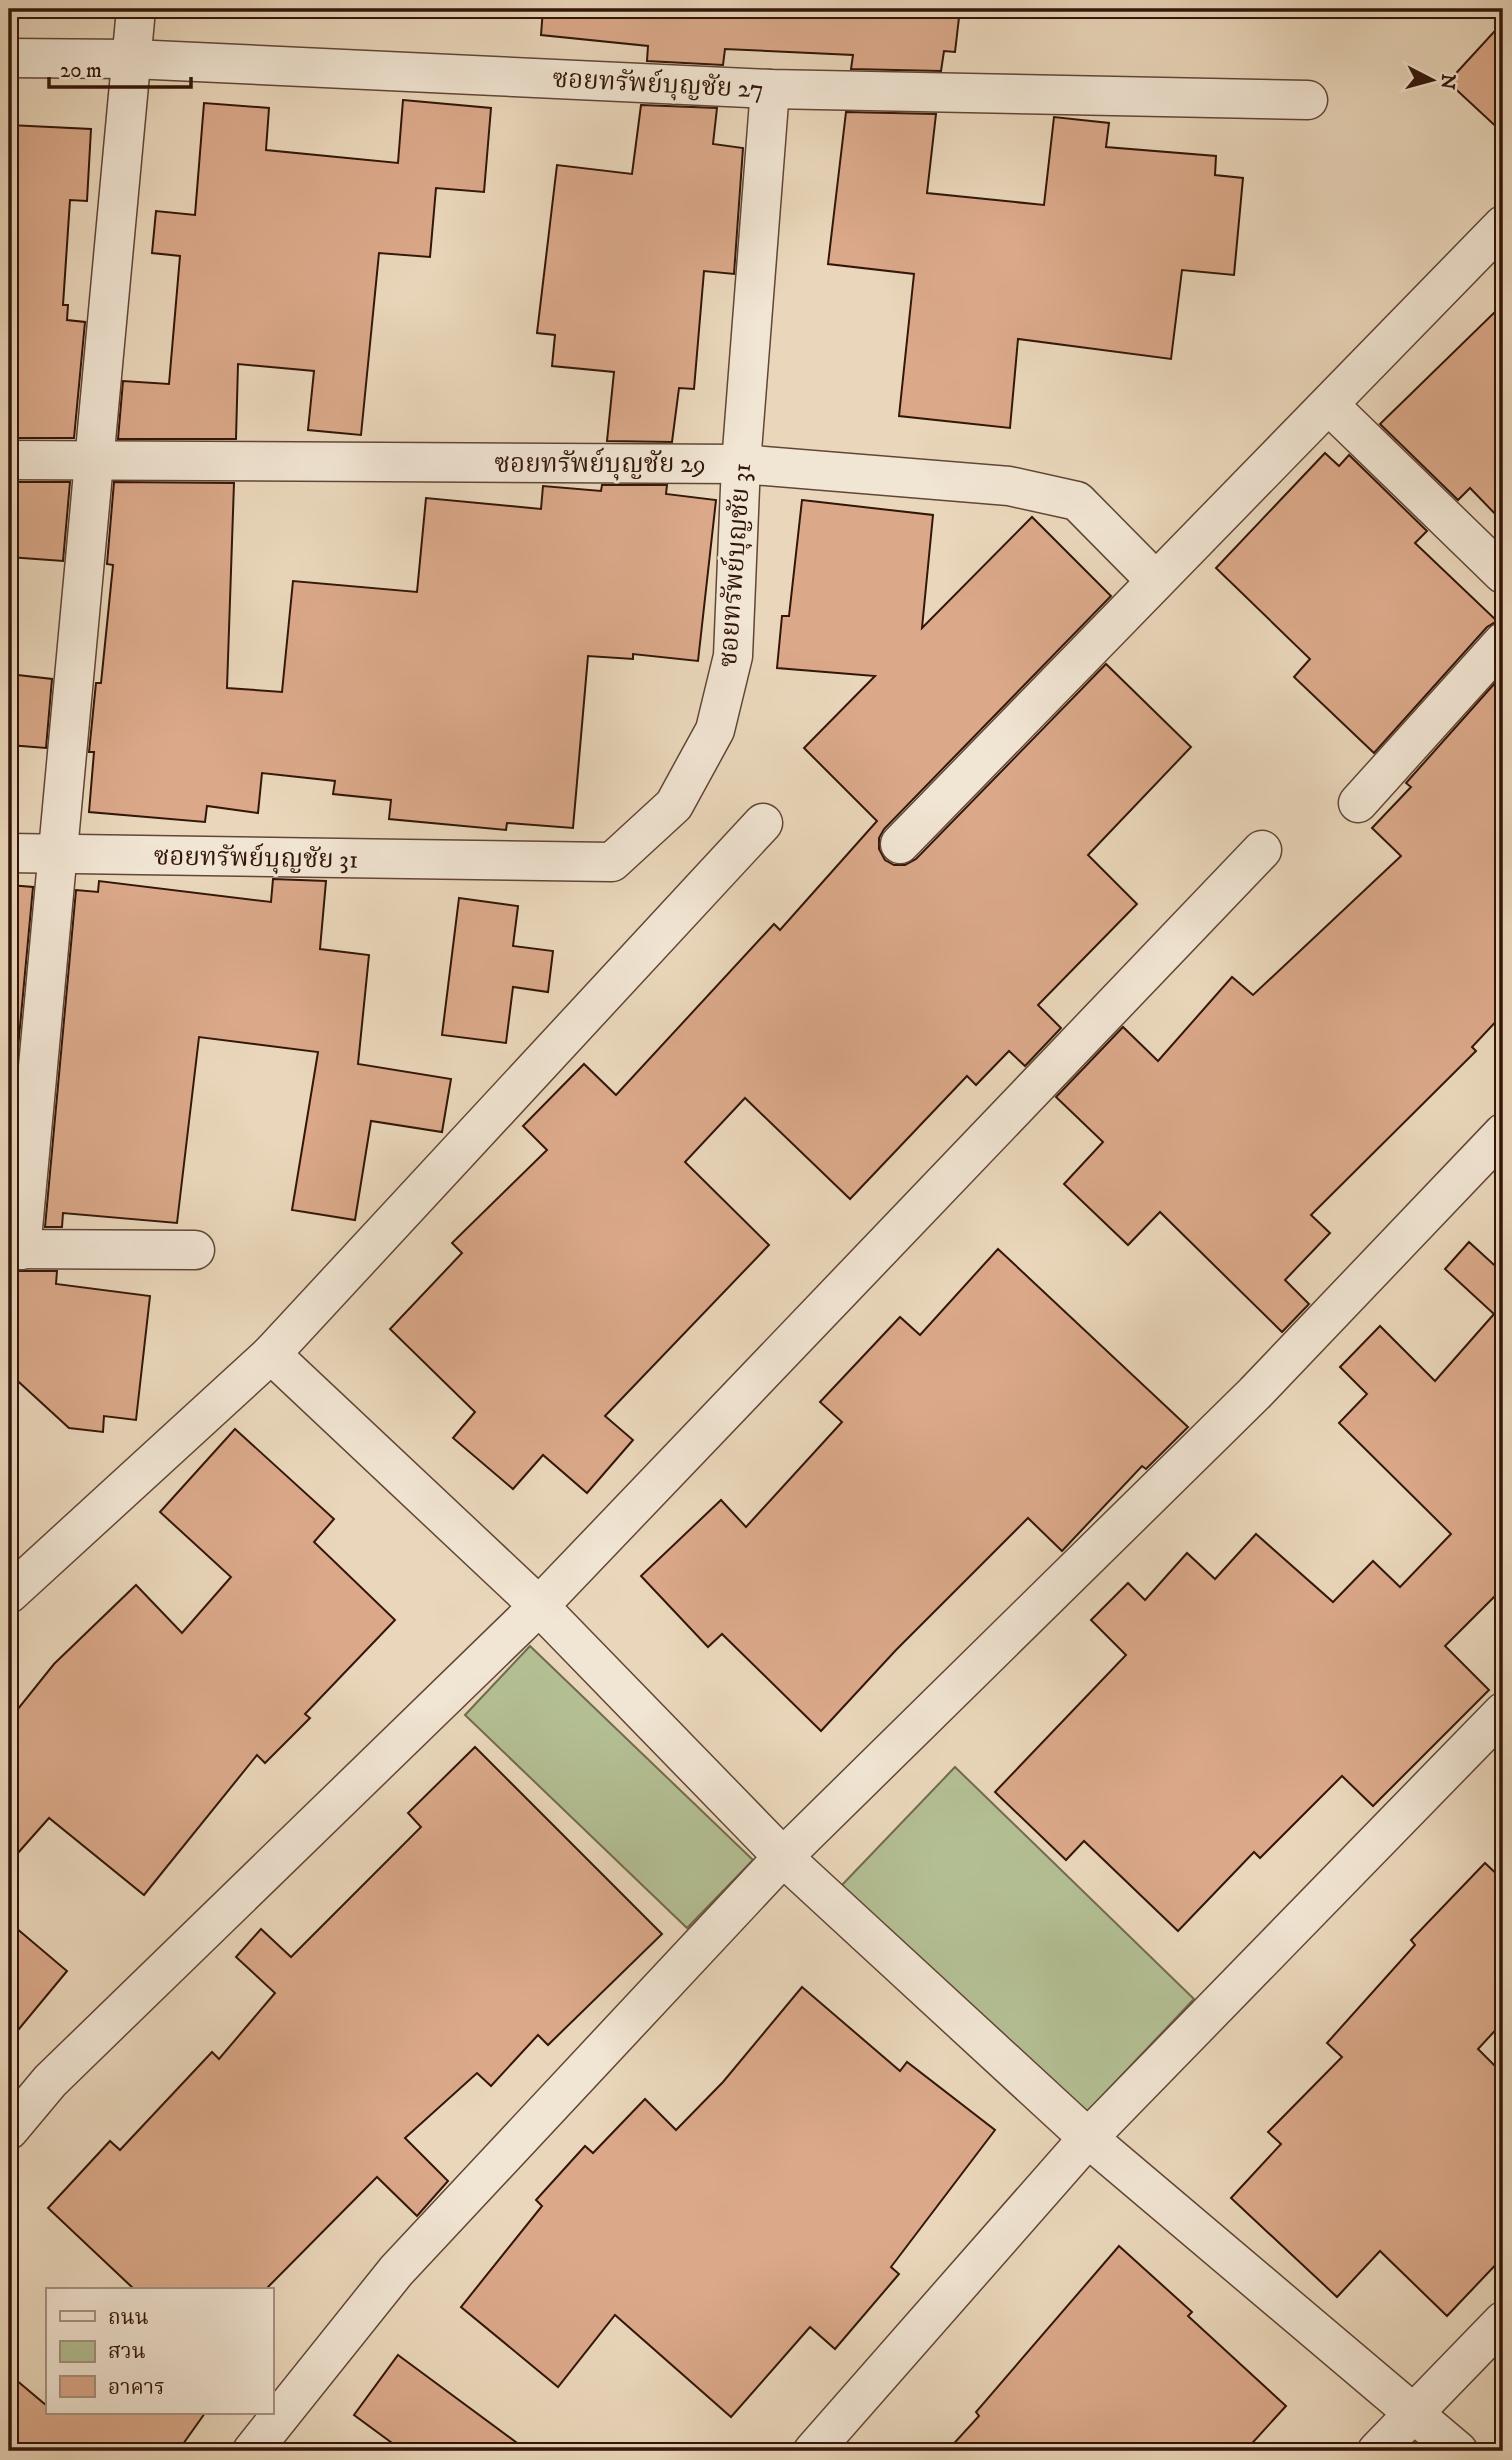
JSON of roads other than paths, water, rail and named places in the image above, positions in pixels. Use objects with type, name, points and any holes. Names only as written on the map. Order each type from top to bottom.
[{"type":"street","points":[[136,9],[56,854],[15,1250],[195,1250]]},
{"type":"street","name":"ซอยทรัพย์บุญชัย 27","points":[[9,58],[132,59],[771,89],[1308,100]]},
{"type":"street","name":"ซอยทรัพย์บุญชัย 31","points":[[9,853],[612,862],[674,805],[715,730],[733,656],[741,464],[771,89]]},
{"type":"street","points":[[900,844],[1503,225]]},
{"type":"street","points":[[1329,405],[1503,574]]},
{"type":"street","name":"ซอยทรัพย์บุญชัย 29","points":[[9,460],[741,464],[1009,486],[1077,501],[1155,580]]},
{"type":"street","points":[[1358,803],[1503,642]]},
{"type":"street","points":[[9,1594],[271,1354],[762,823]]},
{"type":"street","points":[[9,2130],[50,2081],[538,1606],[1262,850]]},
{"type":"street","points":[[252,2451],[396,2271],[783,1857],[1255,1393],[1503,1133]]},
{"type":"street","points":[[271,1354],[538,1606],[783,1857],[1088,2138],[1458,2451]]},
{"type":"street","points":[[813,2451],[1088,2138],[1503,1712]]},
{"type":"street","points":[[1377,2451],[1503,2321]]}]
